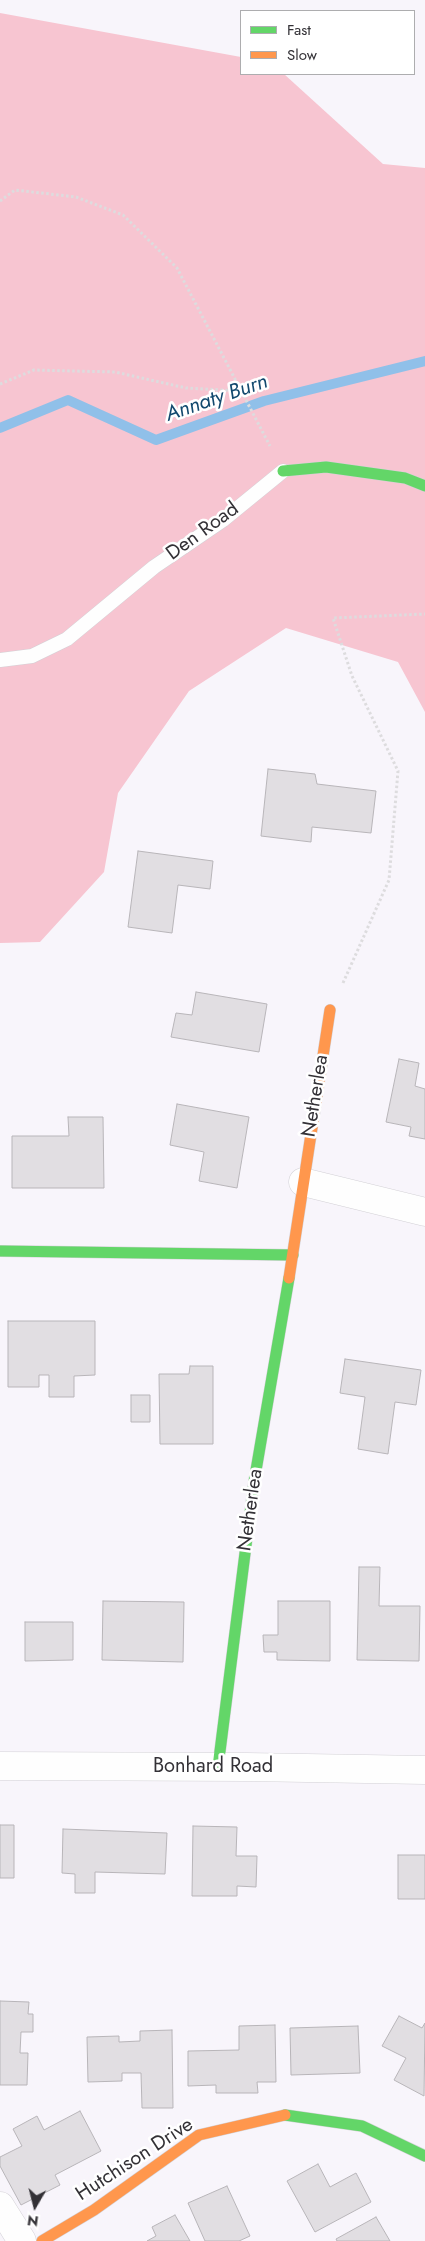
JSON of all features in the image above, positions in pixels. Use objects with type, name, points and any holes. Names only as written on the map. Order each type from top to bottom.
[{"type":"street","points":[[283,471],[326,467],[405,478],[425,486]]},
{"type":"street","name":"Netherlea","points":[[218,1767],[254,1482],[293,1255],[330,1010]]},
{"type":"street","points":[[303,1182],[425,1212]]},
{"type":"street","points":[[0,1251],[293,1255]]},
{"type":"street","name":"Bonhard Road","points":[[0,1766],[425,1770]]},
{"type":"street","name":"Hutchison Drive","points":[[42,2241],[94,2210],[199,2135],[289,2114],[362,2126],[425,2156]]},
{"type":"street","points":[[0,2206],[22,2241]]},
{"type":"lane","name":"Den Road","points":[[0,660],[32,656],[67,639],[154,567],[223,520],[283,471]]},
{"type":"path","points":[[0,201],[15,190],[76,197],[123,215],[177,268],[283,471]]},
{"type":"path","points":[[0,384],[34,370],[116,372],[186,388],[242,391]]},
{"type":"path","points":[[330,1010],[389,880],[398,771],[352,676],[333,618],[425,614]]},
{"type":"shaded area","points":[[0,13],[240,57],[240,75],[285,75],[383,164],[425,168],[425,712],[398,662],[286,628],[189,691],[118,793],[104,872],[40,942],[0,943]]},
{"type":"building","points":[[268,769],[315,774],[317,784],[376,791],[371,833],[312,827],[311,842],[261,836]]},
{"type":"building","points":[[138,851],[213,861],[210,889],[178,885],[172,933],[128,927]]},
{"type":"building","points":[[196,992],[267,1004],[259,1052],[171,1037],[176,1013],[192,1015]]},
{"type":"building","points":[[399,1059],[419,1063],[415,1086],[425,1089],[425,1139],[409,1136],[411,1127],[386,1122]]},
{"type":"building","points":[[177,1104],[249,1117],[237,1188],[199,1181],[204,1152],[170,1145]]},
{"type":"building","points":[[68,1117],[103,1117],[104,1188],[12,1188],[12,1136],[69,1136]]},
{"type":"building","points":[[8,1321],[95,1321],[95,1375],[74,1376],[74,1397],[49,1397],[49,1375],[39,1375],[39,1387],[8,1387]]},
{"type":"building","points":[[345,1359],[421,1370],[416,1405],[395,1402],[388,1454],[358,1449],[365,1397],[340,1393]]},
{"type":"building","points":[[190,1366],[213,1366],[213,1444],[160,1444],[159,1374],[189,1374]]},
{"type":"building","points":[[131,1395],[150,1395],[150,1422],[131,1422]]},
{"type":"building","points":[[359,1567],[380,1567],[379,1606],[420,1606],[419,1661],[357,1660]]},
{"type":"building","points":[[103,1601],[184,1602],[183,1662],[102,1660]]},
{"type":"building","points":[[278,1601],[330,1601],[330,1661],[277,1660],[277,1652],[264,1652],[263,1635],[278,1635]]},
{"type":"building","points":[[25,1622],[73,1622],[73,1660],[25,1661]]},
{"type":"building","points":[[0,1825],[14,1825],[14,1878],[0,1878]]},
{"type":"building","points":[[193,1826],[237,1827],[236,1856],[257,1856],[256,1887],[237,1886],[237,1896],[192,1896]]},
{"type":"building","points":[[63,1829],[167,1833],[165,1874],[95,1872],[95,1893],[75,1893],[75,1874],[62,1873]]},
{"type":"building","points":[[398,1855],[425,1855],[425,1899],[398,1899]]},
{"type":"building","points":[[0,2001],[29,2002],[28,2014],[33,2014],[33,2032],[21,2032],[20,2053],[28,2053],[27,2085],[0,2085]]},
{"type":"building","points":[[399,2016],[422,2028],[425,2023],[424,2096],[394,2080],[406,2058],[382,2046]]},
{"type":"building","points":[[275,2025],[276,2082],[257,2082],[258,2093],[216,2093],[216,2085],[188,2086],[188,2051],[239,2050],[239,2026]]},
{"type":"building","points":[[358,2026],[360,2073],[291,2075],[290,2028]]},
{"type":"building","points":[[172,2030],[173,2108],[142,2108],[141,2073],[122,2073],[122,2081],[88,2082],[87,2037],[119,2036],[119,2042],[140,2041],[140,2031]]},
{"type":"building","points":[[80,2111],[101,2151],[55,2175],[60,2185],[21,2205],[0,2166],[0,2157],[22,2146],[13,2129],[37,2116],[44,2130]]},
{"type":"building","points":[[318,2164],[330,2187],[356,2173],[371,2202],[315,2232],[287,2181]]},
{"type":"building","points":[[227,2186],[250,2236],[239,2241],[205,2241],[188,2203]]},
{"type":"building","points":[[175,2215],[190,2241],[147,2241],[156,2236],[152,2227]]},
{"type":"building","points":[[376,2217],[390,2241],[337,2241],[336,2239]]},
{"type":"waterway","name":"Annaty Burn","points":[[0,428],[68,400],[156,440],[264,401],[425,361]]},
{"type":"traffic: fast","points":[[283,471],[326,467],[405,478],[425,486]]},
{"type":"traffic: fast","points":[[0,1251],[293,1255]]},
{"type":"traffic: fast","points":[[218,1767],[254,1482],[289,1278]]},
{"type":"traffic: fast","points":[[285,2115],[362,2126],[425,2156]]},
{"type":"traffic: slow","points":[[289,1278],[330,1010]]},
{"type":"traffic: slow","points":[[42,2241],[94,2210],[199,2135],[285,2115]]}]
